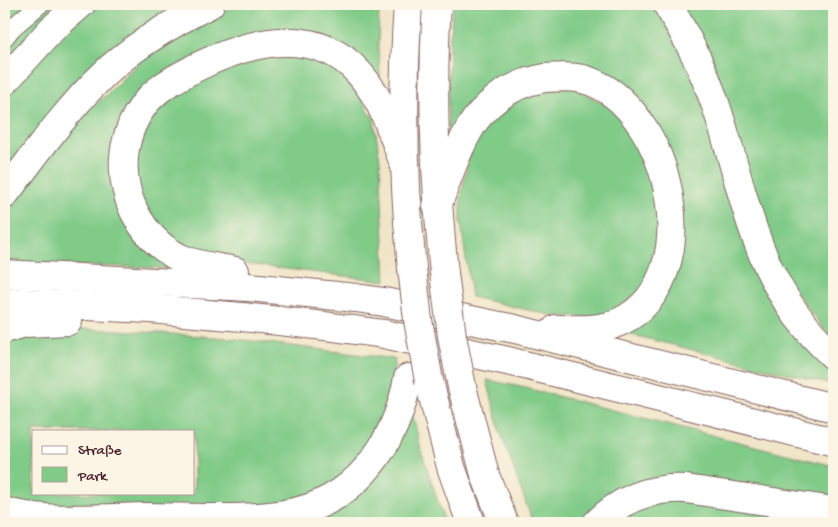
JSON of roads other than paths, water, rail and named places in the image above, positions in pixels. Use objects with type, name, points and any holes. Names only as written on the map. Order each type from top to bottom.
[{"type":"highway","points":[[4,82],[52,29],[81,4]]},
{"type":"highway","points":[[4,195],[66,114],[101,76],[164,30],[210,4]]},
{"type":"highway","points":[[408,4],[404,76],[404,164],[418,320],[419,380],[472,523]]},
{"type":"highway","points":[[437,4],[434,96],[437,206],[452,336],[462,387],[485,475],[504,523]]},
{"type":"highway","points":[[667,4],[692,47],[707,82],[725,135],[746,212],[769,271],[784,298],[799,319],[834,356]]},
{"type":"highway","points":[[404,164],[378,100],[363,78],[350,64],[334,53],[318,46],[300,42],[278,41],[240,48],[210,60],[159,89],[144,106],[132,125],[124,154],[123,169],[126,191],[134,212],[146,231],[162,247],[181,258],[202,265],[356,298],[515,329],[834,408]]},
{"type":"highway","points":[[437,206],[461,146],[479,115],[497,98],[517,86],[538,79],[561,76],[583,79],[603,88],[621,101],[636,116],[646,131],[661,164],[668,193],[671,222],[670,248],[665,270],[657,289],[645,304],[629,316],[613,324],[590,329],[515,329]]},
{"type":"highway","points":[[4,274],[239,286],[356,298]]},
{"type":"highway","points":[[4,302],[150,309],[242,317],[384,334],[605,385],[834,442]]},
{"type":"highway","points":[[4,329],[26,322],[242,317]]},
{"type":"highway","points":[[4,511],[27,516],[58,518],[252,517],[286,514],[301,510],[331,498],[360,476],[371,464],[381,451],[396,424],[405,394],[419,380]]},
{"type":"highway","points":[[597,523],[620,504],[634,496],[668,488],[834,511]]},
{"type":"street","points":[[4,38],[12,28],[40,4]]}]
